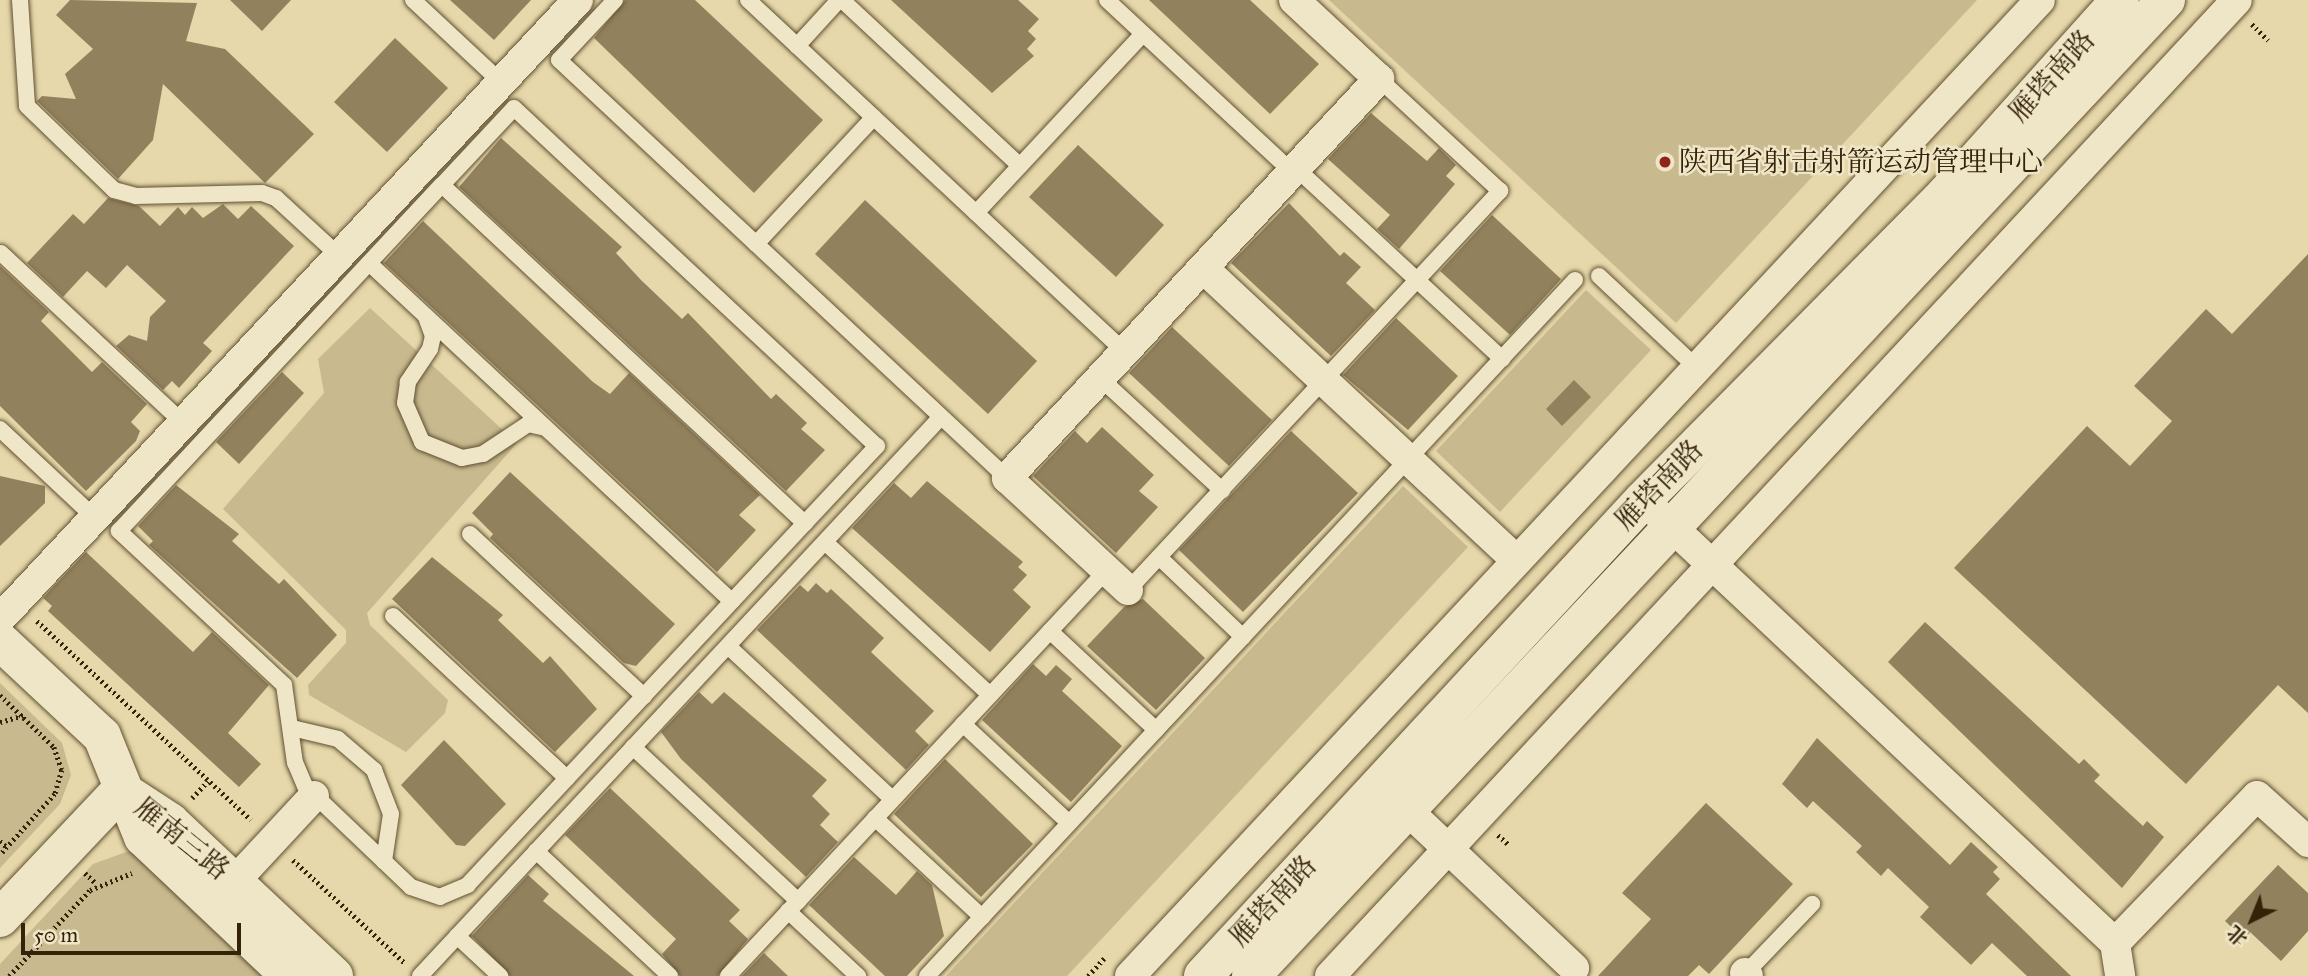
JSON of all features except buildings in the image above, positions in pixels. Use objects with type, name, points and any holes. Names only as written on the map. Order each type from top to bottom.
[{"type":"main road","name":"雁塔南路","points":[[1203,976],[1656,512],[2120,0]]},
{"type":"main road","name":"雁塔南路","points":[[1251,976],[1407,810],[1656,512],[1962,224],[2166,0]]},
{"type":"main road","name":"雁南三路","points":[[0,641],[102,736],[121,790],[143,837],[290,976]]},
{"type":"main road","name":"雁南三路","points":[[121,790],[170,822],[334,976]]},
{"type":"main road","points":[[0,918],[121,790]]},
{"type":"street","points":[[8,610],[578,0]]},
{"type":"street","points":[[1128,590],[1007,478],[1379,79],[1294,0]]},
{"type":"street","points":[[1130,976],[2040,0]]},
{"type":"street","points":[[1330,976],[2237,0]]},
{"type":"street","points":[[1203,268],[1517,561]]},
{"type":"street","points":[[1656,512],[2115,943],[2120,976]]},
{"type":"street","points":[[234,881],[314,796]]},
{"type":"street","points":[[2115,943],[2257,796],[2308,842]]},
{"type":"street","points":[[1407,810],[1574,968]]},
{"type":"lane","points":[[20,0],[27,106],[114,190],[136,196],[262,192],[276,198],[339,256]]},
{"type":"lane","points":[[413,0],[501,82]]},
{"type":"lane","points":[[615,0],[559,60],[1007,478]]},
{"type":"lane","points":[[748,0],[1125,352]]},
{"type":"lane","points":[[797,46],[841,0],[1020,166]]},
{"type":"lane","points":[[1107,0],[1502,359]]},
{"type":"lane","points":[[976,213],[1143,34]]},
{"type":"lane","points":[[1128,590],[1500,191],[1379,79]]},
{"type":"lane","points":[[514,108],[877,446],[455,894],[425,895],[314,796],[295,763],[284,685],[119,531],[369,263],[514,108]]},
{"type":"lane","points":[[755,244],[874,117]]},
{"type":"lane","points":[[442,185],[805,523]]},
{"type":"lane","points":[[1,254],[183,423]]},
{"type":"lane","points":[[369,263],[732,601]]},
{"type":"lane","points":[[1599,276],[1697,368]]},
{"type":"lane","points":[[926,976],[1576,280]]},
{"type":"lane","points":[[420,310],[433,335],[405,402],[422,442],[462,458],[483,453],[528,424],[551,432]]},
{"type":"lane","points":[[1100,378],[1222,491]]},
{"type":"lane","points":[[416,974],[457,936],[941,417]]},
{"type":"lane","points":[[0,429],[95,517]]},
{"type":"lane","points":[[470,534],[644,696]]},
{"type":"lane","points":[[825,542],[989,695]]},
{"type":"lane","points":[[1159,557],[1243,636]]},
{"type":"lane","points":[[728,976],[1106,570]]},
{"type":"lane","points":[[393,616],[567,778]]},
{"type":"lane","points":[[1050,631],[1156,730]]},
{"type":"lane","points":[[728,646],[892,799]]},
{"type":"lane","points":[[963,724],[1069,823]]},
{"type":"lane","points":[[292,729],[338,739],[374,770],[391,814],[384,861]]},
{"type":"lane","points":[[634,747],[793,906],[858,976]]},
{"type":"lane","points":[[875,818],[982,917]]},
{"type":"lane","points":[[536,851],[670,976]]},
{"type":"lane","points":[[1745,975],[1812,904]]},
{"type":"lane","points":[[457,936],[499,976]]},
{"type":"path","points":[[8,610],[273,841],[416,974]]},
{"type":"path","points":[[0,695],[54,747],[62,770],[55,794],[0,855]]},
{"type":"path","points":[[0,841],[7,847]]},
{"type":"path","points":[[12,975],[97,884],[138,873]]},
{"type":"shaded area","name":"陕西省射击射箭运动管理中心","points":[[1329,0],[1977,0],[1676,323]]},
{"type":"shaded area","points":[[1586,290],[1651,350],[1500,512],[1436,451]]},
{"type":"shaded area","points":[[370,308],[517,443],[367,613],[370,625],[448,700],[445,713],[406,752],[309,695],[308,685],[346,643],[346,630],[223,509],[324,393],[318,359]]},
{"type":"shaded area","points":[[1403,486],[1468,547],[1067,976],[946,976]]},
{"type":"shaded area","points":[[0,683],[62,743],[71,775],[60,804],[0,868]]},
{"type":"shaded area","points":[[129,851],[136,852],[277,976],[0,976],[0,964],[93,864]]},
{"type":"place","name":"陕西省射击射箭运动管理中心","points":[[1665,162]]}]
